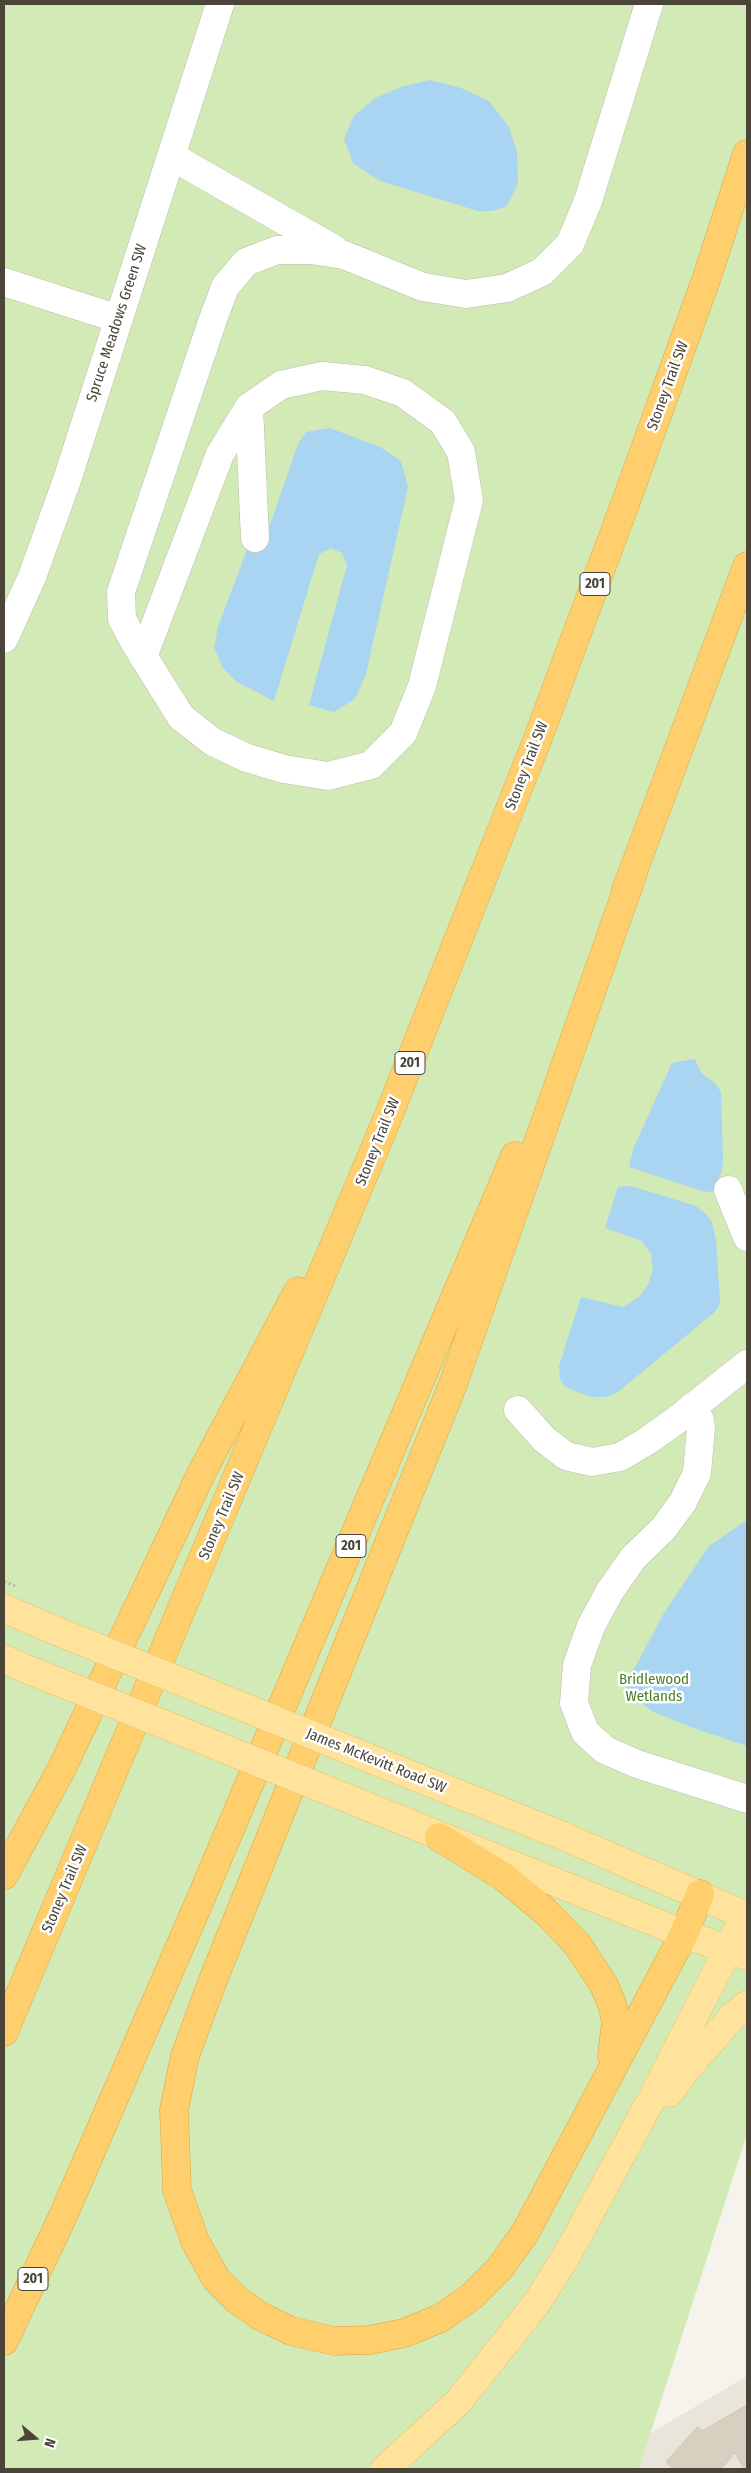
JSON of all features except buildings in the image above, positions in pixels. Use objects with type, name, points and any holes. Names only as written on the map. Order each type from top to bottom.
[{"type":"highway","name":"Stoney Trail SW","points":[[4,2032],[388,1117],[538,738],[708,278],[747,154]]},
{"type":"highway","name":"201","points":[[4,2341],[63,2216],[385,1466],[633,873],[747,566]]},
{"type":"highway","points":[[633,873],[452,1384],[193,2030],[178,2083],[174,2110],[177,2190],[183,2213],[195,2241],[216,2279],[236,2300],[260,2316],[291,2331],[334,2340],[370,2340],[404,2333],[441,2318],[472,2296],[500,2268],[525,2233],[684,1934],[700,1894]]},
{"type":"highway","points":[[4,1874],[62,1768],[201,1474],[388,1117]]},
{"type":"highway","points":[[439,1837],[504,1877],[546,1912],[577,1944],[604,1986],[612,2004],[616,2021],[616,2039],[609,2073]]},
{"type":"highway","points":[[4,2360],[63,2216]]},
{"type":"main road","name":"James McKevitt Road SW","points":[[4,1608],[700,1894],[746,1915]]},
{"type":"main road","points":[[14,1663],[439,1837],[684,1934],[738,1953]]},
{"type":"main road","points":[[385,2469],[458,2402],[536,2304],[567,2255],[738,1953],[746,1915]]},
{"type":"main road","points":[[567,2255],[594,2222],[653,2118],[684,2072],[733,2016],[747,2004]]},
{"type":"street","name":"Spruce Meadows Green SW","points":[[4,639],[32,577],[64,489],[220,4]]},
{"type":"street","points":[[171,156],[344,255],[423,286],[466,294],[507,288],[542,272],[570,244],[588,202],[649,4]]},
{"type":"street","points":[[144,657],[220,454],[249,407],[281,385],[322,376],[365,380],[403,394],[443,422],[461,452],[469,500],[422,686],[403,733],[371,765],[328,776],[284,769],[247,758],[213,742],[181,717],[144,657],[122,619],[121,592],[225,288],[246,262],[277,250],[310,250],[344,255]]},
{"type":"street","points":[[4,282],[119,319]]},
{"type":"street","points":[[249,407],[255,538]]},
{"type":"street","points":[[728,1190],[747,1237]]},
{"type":"street","points":[[518,1410],[544,1439],[566,1456],[592,1462],[620,1457],[648,1441],[747,1364]]},
{"type":"street","points":[[692,1407],[700,1420],[701,1433],[697,1473],[683,1502],[663,1529],[634,1558],[610,1591],[591,1626],[577,1665],[574,1703],[585,1732],[605,1750],[637,1764],[747,1799]]},
{"type":"shaded area","points":[[747,2376],[747,2469],[639,2469],[651,2433]]},
{"type":"green space","name":"Bridlewood Wetlands","points":[[4,4],[747,4],[747,2134],[639,2469],[4,2469]]},
{"type":"water","points":[[430,80],[461,88],[489,101],[509,127],[517,152],[518,183],[507,206],[492,211],[478,211],[380,181],[353,163],[344,139],[354,116],[375,98],[404,86]]},
{"type":"water","points":[[330,428],[380,447],[401,461],[408,487],[366,674],[355,699],[334,712],[309,705],[347,565],[342,553],[331,548],[319,554],[274,701],[237,682],[223,668],[214,648],[218,627],[248,547],[262,548],[298,444],[306,432]]},
{"type":"water","points":[[695,1059],[701,1073],[715,1083],[721,1092],[722,1170],[714,1191],[705,1192],[629,1167],[634,1147],[672,1063]]},
{"type":"water","points":[[631,1186],[696,1206],[706,1214],[712,1222],[716,1240],[720,1303],[716,1311],[618,1392],[606,1397],[591,1397],[565,1387],[560,1379],[559,1366],[581,1297],[623,1307],[639,1297],[648,1285],[653,1270],[651,1254],[642,1241],[605,1228],[618,1187]]},
{"type":"water","points":[[747,1520],[747,1746],[651,1711],[625,1686],[664,1613],[709,1546]]}]
